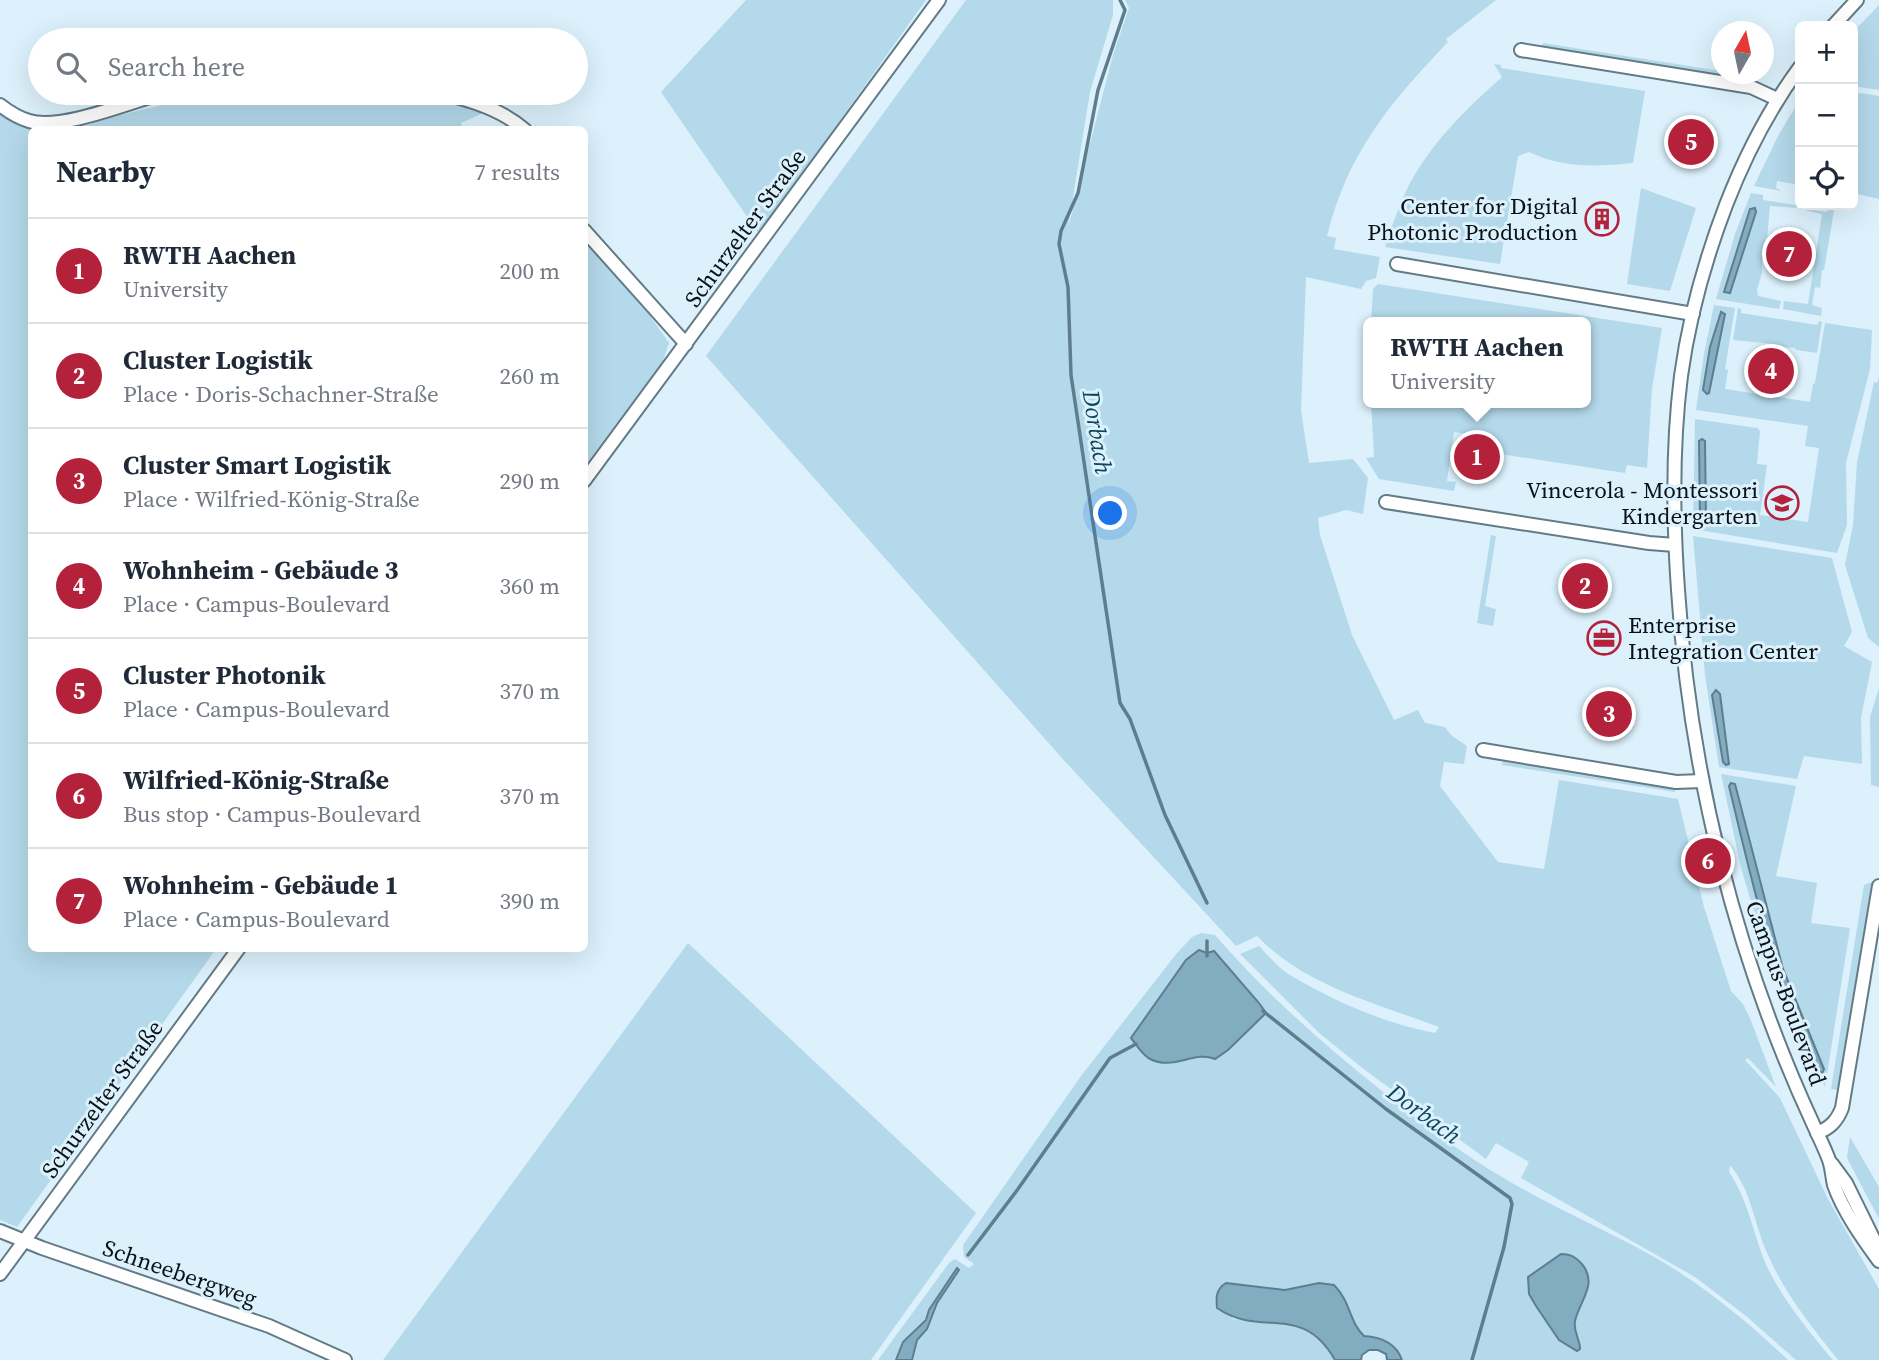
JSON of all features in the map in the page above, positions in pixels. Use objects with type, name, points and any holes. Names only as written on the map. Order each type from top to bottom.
[{"type":"street","name":"Schurzelter Straße","points":[[588,476],[939,0]]},
{"type":"street","points":[[1838,21],[1857,0]]},
{"type":"street","points":[[1521,50],[1751,87],[1777,99]]},
{"type":"street","name":"Campus-Boulevard","points":[[1795,74],[1777,99],[1738,176],[1718,228],[1693,314],[1677,412],[1675,459],[1675,545],[1681,634],[1702,781],[1720,861],[1756,983],[1785,1060],[1829,1161],[1835,1187],[1860,1235],[1879,1261]]},
{"type":"street","points":[[0,105],[31,122],[52,123],[123,105]]},
{"type":"street","points":[[480,105],[512,118],[521,126]]},
{"type":"street","points":[[588,234],[686,344]]},
{"type":"street","points":[[1397,264],[1693,314]]},
{"type":"street","points":[[1386,502],[1675,545]]},
{"type":"street","points":[[1483,750],[1676,782],[1702,781]]},
{"type":"street","points":[[1817,1133],[1838,1119],[1842,1108],[1879,886]]},
{"type":"street","name":"Schurzelter Straße","points":[[0,1275],[236,952]]},
{"type":"street","name":"Campus-Boulevard","points":[[1829,1161],[1846,1183],[1879,1250]]},
{"type":"street","name":"Schneebergweg","points":[[0,1231],[248,1318],[345,1360]]},
{"type":"shaded area","points":[[746,0],[926,0],[759,234],[661,92]]},
{"type":"shaded area","points":[[966,0],[1113,0],[1113,15],[1090,92],[1068,228],[1113,55],[1129,8],[1125,0],[1496,0],[1446,39],[1448,42],[1408,86],[1374,130],[1347,179],[1327,236],[1336,238],[1334,249],[1380,257],[1376,278],[1366,281],[1361,289],[1306,277],[1301,410],[1309,463],[1353,459],[1368,478],[1363,514],[1346,510],[1318,518],[1320,535],[1352,635],[1394,720],[1418,710],[1425,723],[1445,727],[1451,735],[1467,746],[1464,764],[1444,762],[1440,786],[1498,862],[1544,869],[1559,780],[1678,799],[1704,907],[1731,991],[1743,1004],[1750,1018],[1776,1087],[1748,1058],[1745,1060],[1780,1098],[1828,1199],[1879,1289],[1879,1360],[1838,1360],[1814,1329],[1774,1268],[1743,1186],[1730,1165],[1729,1172],[1746,1205],[1771,1275],[1796,1313],[1833,1360],[1796,1360],[1746,1316],[1695,1277],[1521,1178],[1529,1162],[1496,1143],[1486,1159],[1318,1032],[1240,954],[1259,946],[1286,972],[1342,1002],[1379,1018],[1416,1029],[1435,1033],[1439,1027],[1320,981],[1276,953],[1257,936],[1236,946],[1061,757],[706,356]]},
{"type":"shaded area","points":[[1879,5],[1879,90],[1858,87],[1858,27]]},
{"type":"shaded area","points":[[1543,43],[1711,69],[1711,74],[1542,47]]},
{"type":"shaded area","points":[[1494,64],[1501,65],[1501,68],[1645,91],[1633,163],[1580,165],[1554,161],[1529,152],[1518,156],[1500,264],[1385,247],[1405,193],[1428,154],[1463,114],[1502,77]]},
{"type":"shaded area","points":[[1858,93],[1879,96],[1879,199],[1858,194]]},
{"type":"shaded area","points":[[162,105],[459,105],[481,111],[481,114],[461,123],[462,126],[74,126]]},
{"type":"shaded area","points":[[1795,107],[1795,184],[1777,181],[1776,188],[1782,191],[1754,186]]},
{"type":"shaded area","points":[[0,113],[28,127],[28,952],[214,952],[17,1227],[0,1220]]},
{"type":"shaded area","points":[[1641,188],[1696,208],[1670,291],[1627,284]]},
{"type":"shaded area","points":[[1751,193],[1763,195],[1763,200],[1795,205],[1795,208],[1770,206],[1762,273],[1757,290],[1758,296],[1781,301],[1779,309],[1716,299],[1735,234]]},
{"type":"shaded area","points":[[1755,208],[1730,293],[1724,292],[1750,209]]},
{"type":"shaded area","points":[[1804,210],[1834,210],[1820,288],[1815,287],[1812,305],[1822,308],[1821,316],[1783,309],[1784,301],[1808,304],[1822,214]]},
{"type":"shaded area","points":[[588,242],[648,313],[669,343],[663,361],[588,462]]},
{"type":"shaded area","points":[[1378,284],[1591,317],[1371,317],[1373,289]]},
{"type":"shaded area","points":[[1714,305],[1735,308],[1725,369],[1728,370],[1725,389],[1810,402],[1825,323],[1872,330],[1870,369],[1846,463],[1847,525],[1837,553],[1693,529],[1695,419],[1757,428],[1760,431],[1757,464],[1767,465],[1760,515],[1808,522],[1819,448],[1805,446],[1808,426],[1696,410]]},
{"type":"shaded area","points":[[1738,308],[1741,313],[1817,325],[1819,321],[1822,322],[1817,353],[1774,344],[1733,340]]},
{"type":"shaded area","points":[[1721,312],[1725,314],[1707,394],[1703,390],[1710,347]]},
{"type":"shaded area","points":[[1591,317],[1662,328],[1652,389],[1647,468],[1627,465],[1625,473],[1481,451],[1483,436],[1454,432],[1447,481],[1456,482],[1454,491],[1379,479],[1366,458],[1374,457],[1371,408],[1591,408]]},
{"type":"shaded area","points":[[1879,377],[1879,647],[1868,638],[1845,565],[1853,525],[1857,462],[1874,382],[1877,383]]},
{"type":"shaded area","points":[[1699,441],[1705,441],[1706,519],[1703,523],[1700,520]]},
{"type":"shaded area","points":[[1491,535],[1496,536],[1485,606],[1496,609],[1493,626],[1477,623]]},
{"type":"shaded area","points":[[1693,536],[1832,558],[1852,632],[1844,646],[1872,662],[1861,718],[1862,764],[1804,756],[1797,779],[1719,767],[1705,675]]},
{"type":"shaded area","points":[[1879,688],[1879,787],[1871,785],[1870,717]]},
{"type":"shaded area","points":[[1716,690],[1720,694],[1729,764],[1726,765],[1723,762],[1712,695]]},
{"type":"shaded area","points":[[1503,760],[1675,788],[1675,792],[1502,765]]},
{"type":"shaded area","points":[[1721,774],[1796,786],[1776,876],[1817,883],[1811,923],[1850,928],[1825,1087],[1772,971],[1741,868]]},
{"type":"shaded area","points":[[1731,783],[1735,784],[1783,969],[1824,1069],[1822,1074],[1813,1059],[1778,971],[1752,879],[1729,786]]},
{"type":"shaded area","points":[[1872,882],[1838,1090],[1831,1089],[1864,885]]},
{"type":"shaded area","points":[[1201,933],[1215,935],[1274,997],[1316,1036],[1428,1127],[1526,1191],[1644,1251],[1680,1273],[1728,1308],[1788,1360],[1402,1360],[1396,1350],[1387,1343],[1364,1336],[1334,1285],[1319,1283],[1285,1290],[1226,1283],[1233,1319],[1278,1323],[1303,1329],[1315,1336],[1335,1360],[878,1360],[949,1263],[955,1259],[969,1268],[974,1264],[964,1257],[963,1245],[1081,1076],[1192,937]],"holes":[[[1203,952],[1210,953],[1207,1055],[1169,1064]]]},
{"type":"shaded area","points":[[688,943],[976,1213],[871,1360],[383,1360]]},
{"type":"shaded area","points":[[1199,950],[1207,953],[1214,951],[1266,1013],[1215,1059],[1199,1057],[1167,1063],[1150,1059],[1131,1038],[1186,960]]},
{"type":"shaded area","points":[[1850,1137],[1879,1187],[1879,1219],[1847,1158]]},
{"type":"shaded area","points":[[1561,1254],[1574,1257],[1586,1270],[1588,1278],[1587,1292],[1575,1321],[1580,1349],[1577,1351],[1559,1340],[1529,1294],[1528,1277]]},
{"type":"shaded area","points":[[957,1268],[959,1270],[937,1303],[927,1329],[917,1340],[912,1360],[896,1360],[903,1342],[926,1320],[929,1310]]},
{"type":"shaded area","points":[[1226,1283],[1285,1290],[1319,1283],[1334,1285],[1344,1298],[1355,1325],[1364,1336],[1387,1342],[1396,1349],[1402,1360],[1387,1360],[1386,1354],[1369,1350],[1362,1355],[1361,1360],[1335,1360],[1322,1342],[1309,1331],[1295,1326],[1234,1317],[1217,1308],[1217,1294]]},
{"type":"waterway","name":"Dorbach","points":[[1120,0],[1125,10],[1098,90],[1078,193],[1061,231],[1059,244],[1068,287],[1071,375],[1120,703],[1130,719],[1165,815],[1207,903]]},
{"type":"waterway","name":"Dorbach","points":[[1207,941],[1207,956]]},
{"type":"waterway","name":"Dorbach","points":[[1263,1011],[1386,1109],[1510,1198],[1512,1204],[1504,1247],[1472,1360]]},
{"type":"waterway","points":[[968,1255],[1110,1058],[1136,1044]]},
{"type":"place","name":"Cluster Photonik","points":[[1691,142]]},
{"type":"place","name":"Center for Digital Photonic Production","points":[[1602,219]]},
{"type":"place","name":"Wohnheim - Gebäude 1","points":[[1789,254]]},
{"type":"place","name":"Wohnheim - Gebäude 3","points":[[1771,371]]},
{"type":"place","name":"RWTH Aachen","points":[[1477,457]]},
{"type":"place","name":"Vincerola - Montessori Kindergarten","points":[[1782,503]]},
{"type":"place","name":"Cluster Logistik","points":[[1585,586]]},
{"type":"place","name":"Enterprise Integration Center","points":[[1604,638]]},
{"type":"place","name":"Cluster Smart Logistik","points":[[1609,714]]},
{"type":"place","name":"Wilfried-König-Straße","points":[[1708,861]]}]
